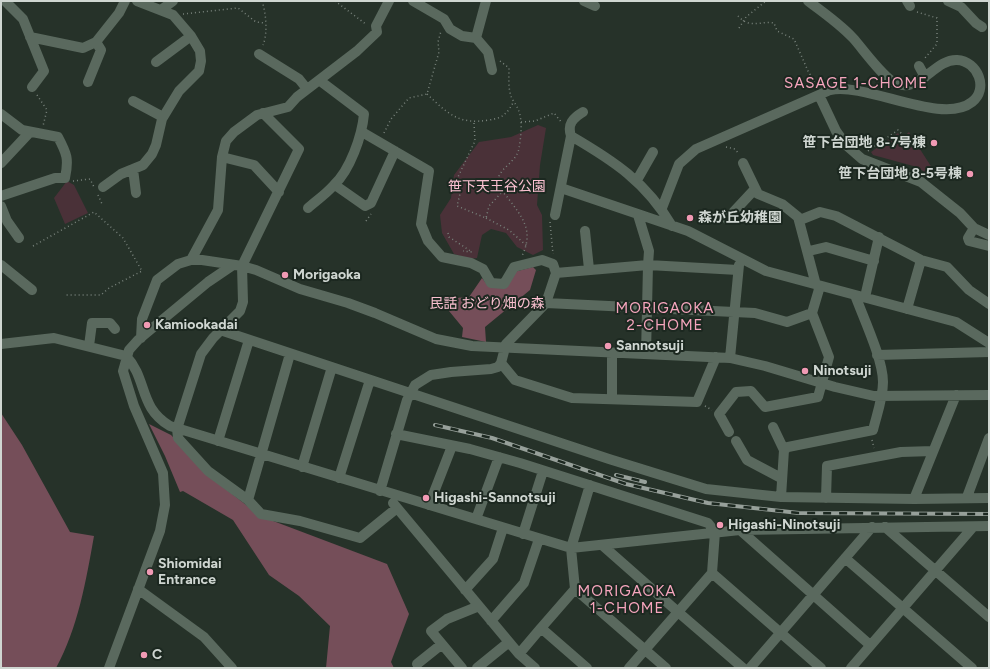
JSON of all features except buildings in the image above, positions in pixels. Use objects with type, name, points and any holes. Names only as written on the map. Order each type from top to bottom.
[{"type":"street","points":[[5,1],[23,19],[44,72],[32,87]]},
{"type":"street","points":[[30,37],[83,48],[96,42],[119,13],[125,1]]},
{"type":"street","points":[[99,188],[121,174],[143,164],[152,154],[163,117],[179,91],[199,71],[201,61],[200,51],[191,36],[173,15],[137,1]]},
{"type":"street","points":[[161,10],[173,1]]},
{"type":"street","points":[[191,260],[218,210],[222,157],[226,141],[234,132],[257,115],[288,107],[307,89],[357,51],[377,32],[376,26],[389,1]]},
{"type":"street","points":[[413,1],[444,19],[450,29],[462,36],[476,38],[488,52],[492,70]]},
{"type":"street","points":[[476,38],[486,1]]},
{"type":"street","points":[[584,1],[595,6]]},
{"type":"street","points":[[808,1],[852,36],[892,81],[897,84],[909,85],[925,77],[942,65],[955,60],[962,61],[989,77]]},
{"type":"street","points":[[948,1],[962,7],[976,23],[982,26]]},
{"type":"street","points":[[156,62],[191,36]]},
{"type":"street","points":[[88,82],[101,50],[96,42]]},
{"type":"street","points":[[259,54],[299,79],[307,89]]},
{"type":"street","points":[[918,66],[925,77]]},
{"type":"street","points":[[662,208],[679,164],[696,149],[830,90],[846,88],[909,104],[928,107],[956,109],[967,106],[976,99],[981,86],[979,75],[974,68]]},
{"type":"street","points":[[308,208],[335,185],[344,170],[362,132],[364,114],[319,80]]},
{"type":"street","points":[[821,94],[836,131],[846,145],[869,163],[921,182],[960,213],[974,228],[989,235]]},
{"type":"street","points":[[133,101],[163,117]]},
{"type":"street","points":[[555,215],[571,136],[569,130],[573,118],[582,112]]},
{"type":"street","points":[[263,113],[299,149],[279,192],[238,266],[243,302],[240,311],[235,318],[220,330],[201,354],[177,429],[178,438],[208,471],[248,500],[261,514],[300,521],[360,538],[397,508]]},
{"type":"street","points":[[1,114],[16,127],[30,132],[58,137],[66,152],[69,163],[68,179],[55,178],[1,196]]},
{"type":"street","points":[[1,163],[30,132]]},
{"type":"street","points":[[362,132],[429,170],[421,224],[428,241],[442,257],[471,264],[484,269],[491,283],[504,284],[516,266],[542,260],[555,268],[589,269],[648,265],[738,270]]},
{"type":"street","points":[[571,136],[595,150],[637,180],[662,208],[672,226]]},
{"type":"street","points":[[335,185],[365,206],[371,203],[395,151]]},
{"type":"street","points":[[637,180],[653,152]]},
{"type":"street","points":[[222,157],[254,165],[279,192]]},
{"type":"street","points":[[729,432],[719,414],[736,392],[751,392],[765,407],[818,397],[829,357],[812,313],[818,286],[800,220],[782,204],[758,194],[754,190],[743,163]]},
{"type":"street","points":[[133,169],[136,193]]},
{"type":"street","points":[[561,188],[688,231],[766,271],[956,322],[989,343]]},
{"type":"street","points":[[727,219],[754,190]]},
{"type":"street","points":[[1,206],[7,221],[19,238]]},
{"type":"street","points":[[800,220],[820,212],[827,213],[880,237],[920,260],[947,267],[969,290],[989,304]]},
{"type":"street","points":[[638,215],[648,251],[646,354]]},
{"type":"street","points":[[974,228],[968,238],[969,241],[989,246]]},
{"type":"street","points":[[585,231],[589,269]]},
{"type":"street","points":[[784,450],[788,447],[873,430],[882,397],[884,380],[860,296],[874,260],[880,237]]},
{"type":"street","points":[[808,251],[826,247],[874,260]]},
{"type":"street","points":[[730,358],[733,312],[741,257]]},
{"type":"street","points":[[141,338],[142,319],[157,280],[172,268],[191,260],[238,266],[300,289],[348,303],[436,339],[472,346],[504,349],[730,358],[765,366],[857,393],[882,397],[989,395]]},
{"type":"street","points":[[907,309],[920,260]]},
{"type":"street","points":[[1,265],[32,290]]},
{"type":"street","points":[[109,668],[163,516],[165,484],[161,464],[134,406],[124,371],[126,356],[132,346],[208,282],[226,268],[238,266]]},
{"type":"street","points":[[382,491],[396,434],[409,393],[415,385],[431,376],[450,372],[491,369],[498,367],[501,363],[506,344],[546,303],[555,268]]},
{"type":"street","points":[[546,303],[755,313],[787,322],[812,313]]},
{"type":"street","points":[[89,346],[92,323],[110,323],[115,329]]},
{"type":"street","points":[[220,330],[706,489],[781,497],[914,499],[967,497],[989,498]]},
{"type":"street","points":[[1,344],[54,338],[126,356],[134,365],[148,406],[162,422],[177,429],[571,548],[740,530],[989,526]]},
{"type":"street","points":[[218,441],[249,340]]},
{"type":"street","points":[[877,355],[989,352]]},
{"type":"street","points":[[612,353],[612,399]]},
{"type":"street","points":[[248,500],[290,354]]},
{"type":"street","points":[[501,363],[515,380],[572,398],[697,402],[716,357]]},
{"type":"street","points":[[302,467],[332,367]]},
{"type":"street","points":[[339,478],[370,380]]},
{"type":"street","points":[[914,499],[956,395]]},
{"type":"street","points":[[773,427],[784,450],[781,478],[781,497]]},
{"type":"street","points":[[396,434],[499,457],[708,524],[715,532],[712,573],[629,668]]},
{"type":"street","points":[[967,497],[989,438]]},
{"type":"street","points":[[736,441],[747,460],[781,478]]},
{"type":"street","points":[[429,505],[452,446]]},
{"type":"street","points":[[826,498],[827,466],[901,452],[933,451]]},
{"type":"street","points":[[476,519],[499,457]]},
{"type":"street","points":[[523,534],[543,471]]},
{"type":"street","points":[[590,485],[571,548],[575,589],[666,668]]},
{"type":"street","points":[[382,491],[518,654],[535,668]]},
{"type":"street","points":[[851,668],[973,526]]},
{"type":"street","points":[[750,668],[872,527]]},
{"type":"street","points":[[885,527],[989,617]]},
{"type":"street","points":[[465,590],[493,559],[503,528]]},
{"type":"street","points":[[740,530],[870,645]]},
{"type":"street","points":[[491,621],[524,583],[539,539]]},
{"type":"street","points":[[602,545],[743,668]]},
{"type":"street","points":[[845,558],[972,668]]},
{"type":"street","points":[[712,573],[821,668]]},
{"type":"street","points":[[138,589],[204,637],[232,668]]},
{"type":"street","points":[[518,654],[575,589]]},
{"type":"street","points":[[462,668],[431,631],[446,619],[479,606]]},
{"type":"street","points":[[541,628],[587,668]]},
{"type":"street","points":[[477,668],[509,642]]},
{"type":"street","points":[[417,664],[442,644]]},
{"type":"path","points":[[259,54],[265,40],[265,11],[262,1]]},
{"type":"path","points":[[334,1],[377,32]]},
{"type":"path","points":[[739,28],[744,20],[766,1]]},
{"type":"path","points":[[908,3],[918,12],[937,18],[937,44],[918,66]]},
{"type":"path","points":[[173,15],[238,8],[256,22],[265,23]]},
{"type":"path","points":[[738,16],[746,22],[761,23],[766,21],[774,23],[777,31],[794,39],[808,71],[821,94]]},
{"type":"path","points":[[427,94],[439,52],[438,42],[444,19]]},
{"type":"path","points":[[488,52],[509,68],[510,95],[519,110],[521,122],[519,150],[511,164],[501,172],[497,178],[498,186],[521,216],[528,231],[527,246],[516,266]]},
{"type":"path","points":[[32,87],[47,110],[42,133]]},
{"type":"path","points":[[427,94],[443,110],[465,122],[474,123],[501,118],[508,113],[514,102]]},
{"type":"path","points":[[379,142],[391,119],[409,98],[427,94]]},
{"type":"path","points":[[521,122],[535,121],[554,113],[571,136]]},
{"type":"path","points":[[474,123],[475,141],[458,177],[460,190],[457,206],[510,230],[527,246]]},
{"type":"path","points":[[865,153],[898,130],[904,136]]},
{"type":"path","points":[[722,146],[735,149],[741,156],[743,163]]},
{"type":"path","points":[[68,179],[90,179],[99,188],[97,194],[102,204]]},
{"type":"path","points":[[486,218],[489,206],[503,192]]},
{"type":"path","points":[[33,246],[94,212],[123,238],[142,272],[109,288],[101,295],[64,295]]},
{"type":"path","points":[[555,215],[550,218],[555,268]]},
{"type":"path","points":[[448,233],[449,236],[472,252],[457,251]]},
{"type":"path","points":[[697,402],[719,414]]},
{"type":"path","points":[[870,431],[876,456]]},
{"type":"green space","name":"笹下天王谷公園","points":[[538,125],[546,128],[540,165],[537,205],[542,215],[543,250],[533,255],[517,247],[506,233],[491,229],[482,235],[477,258],[470,259],[454,254],[442,233],[440,215],[451,198],[454,175],[479,142],[511,137]]},
{"type":"green space","points":[[909,132],[934,171],[929,175],[917,167],[873,155],[871,152],[898,133],[902,138]]},
{"type":"green space","points":[[67,181],[74,185],[88,213],[65,224],[54,198]]},
{"type":"green space","name":"民話 おどり畑の森","points":[[533,267],[536,270],[530,290],[485,327],[486,342],[462,337],[463,328],[449,311],[454,298],[469,297],[482,278],[489,287],[514,272]]},
{"type":"green space","points":[[1,413],[22,445],[70,532],[94,536],[76,621],[64,653],[56,668],[1,668]]},
{"type":"green space","points":[[149,424],[171,435],[212,478],[260,516],[387,564],[409,614],[391,662],[394,668],[326,668],[330,626],[299,596],[269,575],[233,520],[183,491],[180,492],[165,456]]},
{"type":"railway","points":[[435,425],[492,438],[626,484],[708,503],[799,513],[989,514]]},
{"type":"railway","points":[[616,475],[645,482]]},
{"type":"place","name":"笹下台団地 8-7号棟","points":[[934,143]]},
{"type":"place","name":"笹下台団地 8-5号棟","points":[[970,174]]},
{"type":"place","name":"森が丘幼稚園","points":[[690,218]]},
{"type":"place","name":"Morigaoka","points":[[285,275]]},
{"type":"place","name":"Kamiookadai","points":[[147,325]]},
{"type":"place","name":"Sannotsuji","points":[[608,346]]},
{"type":"place","name":"Ninotsuji","points":[[805,371]]},
{"type":"place","name":"Higashi-Sannotsuji","points":[[426,498]]},
{"type":"place","name":"Higashi-Ninotsuji","points":[[720,525]]},
{"type":"place","name":"Shiomidai Entrance","points":[[150,572]]},
{"type":"place","name":"C","points":[[144,655]]},
{"type":"district","name":"SASAGE 1-CHOME","points":[[856,84]]},
{"type":"district","name":"MORIGAOKA 2-CHOME","points":[[665,318]]},
{"type":"district","name":"MORIGAOKA 1-CHOME","points":[[627,600]]}]
